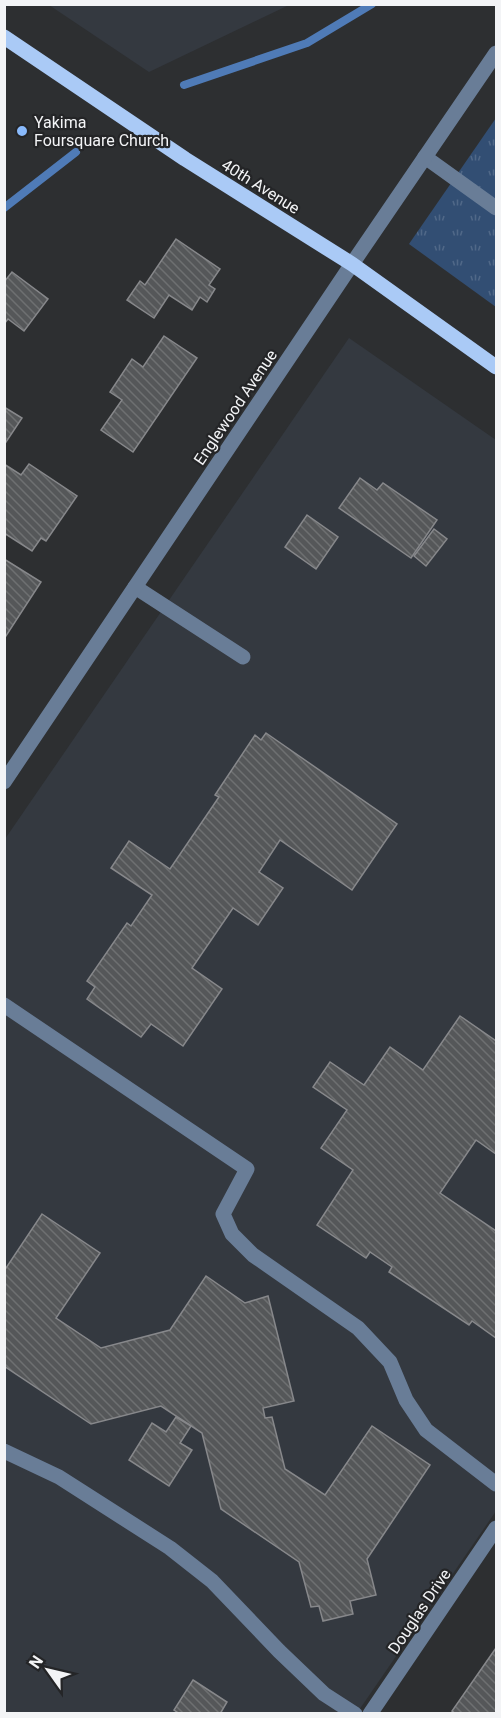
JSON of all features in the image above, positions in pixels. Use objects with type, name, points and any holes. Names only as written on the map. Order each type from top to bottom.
[{"type":"main road","name":"40th Avenue","points":[[4,37],[185,159],[352,264],[496,367]]},
{"type":"street","name":"Englewood Avenue","points":[[4,782],[496,53]]},
{"type":"street","points":[[425,157],[496,208]]},
{"type":"street","points":[[135,587],[243,657]]},
{"type":"street","points":[[4,1005],[248,1169],[223,1215],[232,1234],[253,1255],[358,1328],[390,1362],[406,1400],[426,1430],[496,1484]]},
{"type":"street","points":[[4,1451],[59,1477],[170,1548],[212,1581],[324,1694],[355,1713]]},
{"type":"street","name":"Douglas Drive","points":[[370,1713],[496,1528]]},
{"type":"shaded area","points":[[49,5],[289,5],[149,72]]},
{"type":"shaded area","points":[[349,338],[496,440],[496,1511],[357,1713],[5,1714],[5,839]]},
{"type":"green space","points":[[496,118],[496,307],[409,244]]},
{"type":"building","points":[[176,239],[220,269],[209,285],[215,289],[207,302],[200,297],[192,310],[169,295],[154,318],[127,300],[140,281],[145,285]]},
{"type":"building","points":[[12,272],[48,299],[24,331],[8,319],[4,324],[4,282]]},
{"type":"building","points":[[164,336],[197,358],[133,452],[101,430],[122,400],[110,392],[132,359],[143,367]]},
{"type":"building","points":[[4,407],[22,418],[4,445]]},
{"type":"building","points":[[4,464],[21,475],[29,464],[77,496],[46,541],[41,538],[32,551],[4,533]]},
{"type":"building","points":[[360,478],[377,490],[383,483],[437,520],[411,558],[339,508]]},
{"type":"building","points":[[307,515],[338,537],[316,569],[285,547]]},
{"type":"building","points":[[434,529],[447,539],[426,566],[414,556]]},
{"type":"building","points":[[4,559],[41,582],[4,639]]},
{"type":"building","points":[[266,733],[397,824],[352,890],[280,840],[259,872],[283,888],[258,925],[233,908],[192,968],[222,989],[183,1046],[151,1024],[141,1037],[87,999],[95,987],[87,981],[127,923],[131,926],[152,895],[111,868],[129,841],[170,869],[219,797],[215,795],[255,735],[261,740]]},
{"type":"building","points":[[460,1016],[496,1041],[496,1154],[476,1140],[440,1193],[496,1231],[496,1338],[472,1321],[469,1325],[389,1272],[392,1267],[370,1252],[366,1258],[317,1225],[353,1170],[321,1148],[347,1110],[313,1087],[330,1062],[364,1085],[390,1047],[423,1070]]},
{"type":"building","points":[[42,1214],[100,1253],[56,1318],[101,1348],[170,1330],[206,1276],[245,1303],[268,1296],[294,1401],[263,1408],[265,1418],[272,1417],[285,1469],[325,1495],[372,1426],[430,1465],[367,1559],[376,1595],[350,1601],[353,1614],[323,1621],[319,1606],[311,1607],[299,1562],[221,1509],[202,1433],[161,1406],[91,1424],[4,1366],[4,1271]]},
{"type":"building","points":[[176,1417],[191,1426],[180,1443],[192,1450],[169,1486],[129,1460],[152,1423],[166,1432]]},
{"type":"building","points":[[496,1648],[496,1714],[456,1714],[452,1711]]},
{"type":"building","points":[[193,1680],[227,1702],[220,1714],[180,1714],[174,1710]]},
{"type":"waterway","points":[[184,85],[307,43],[372,4]]},
{"type":"waterway","points":[[4,208],[76,152]]},
{"type":"place","name":"Yakima Foursquare Church","points":[[22,131]]}]
